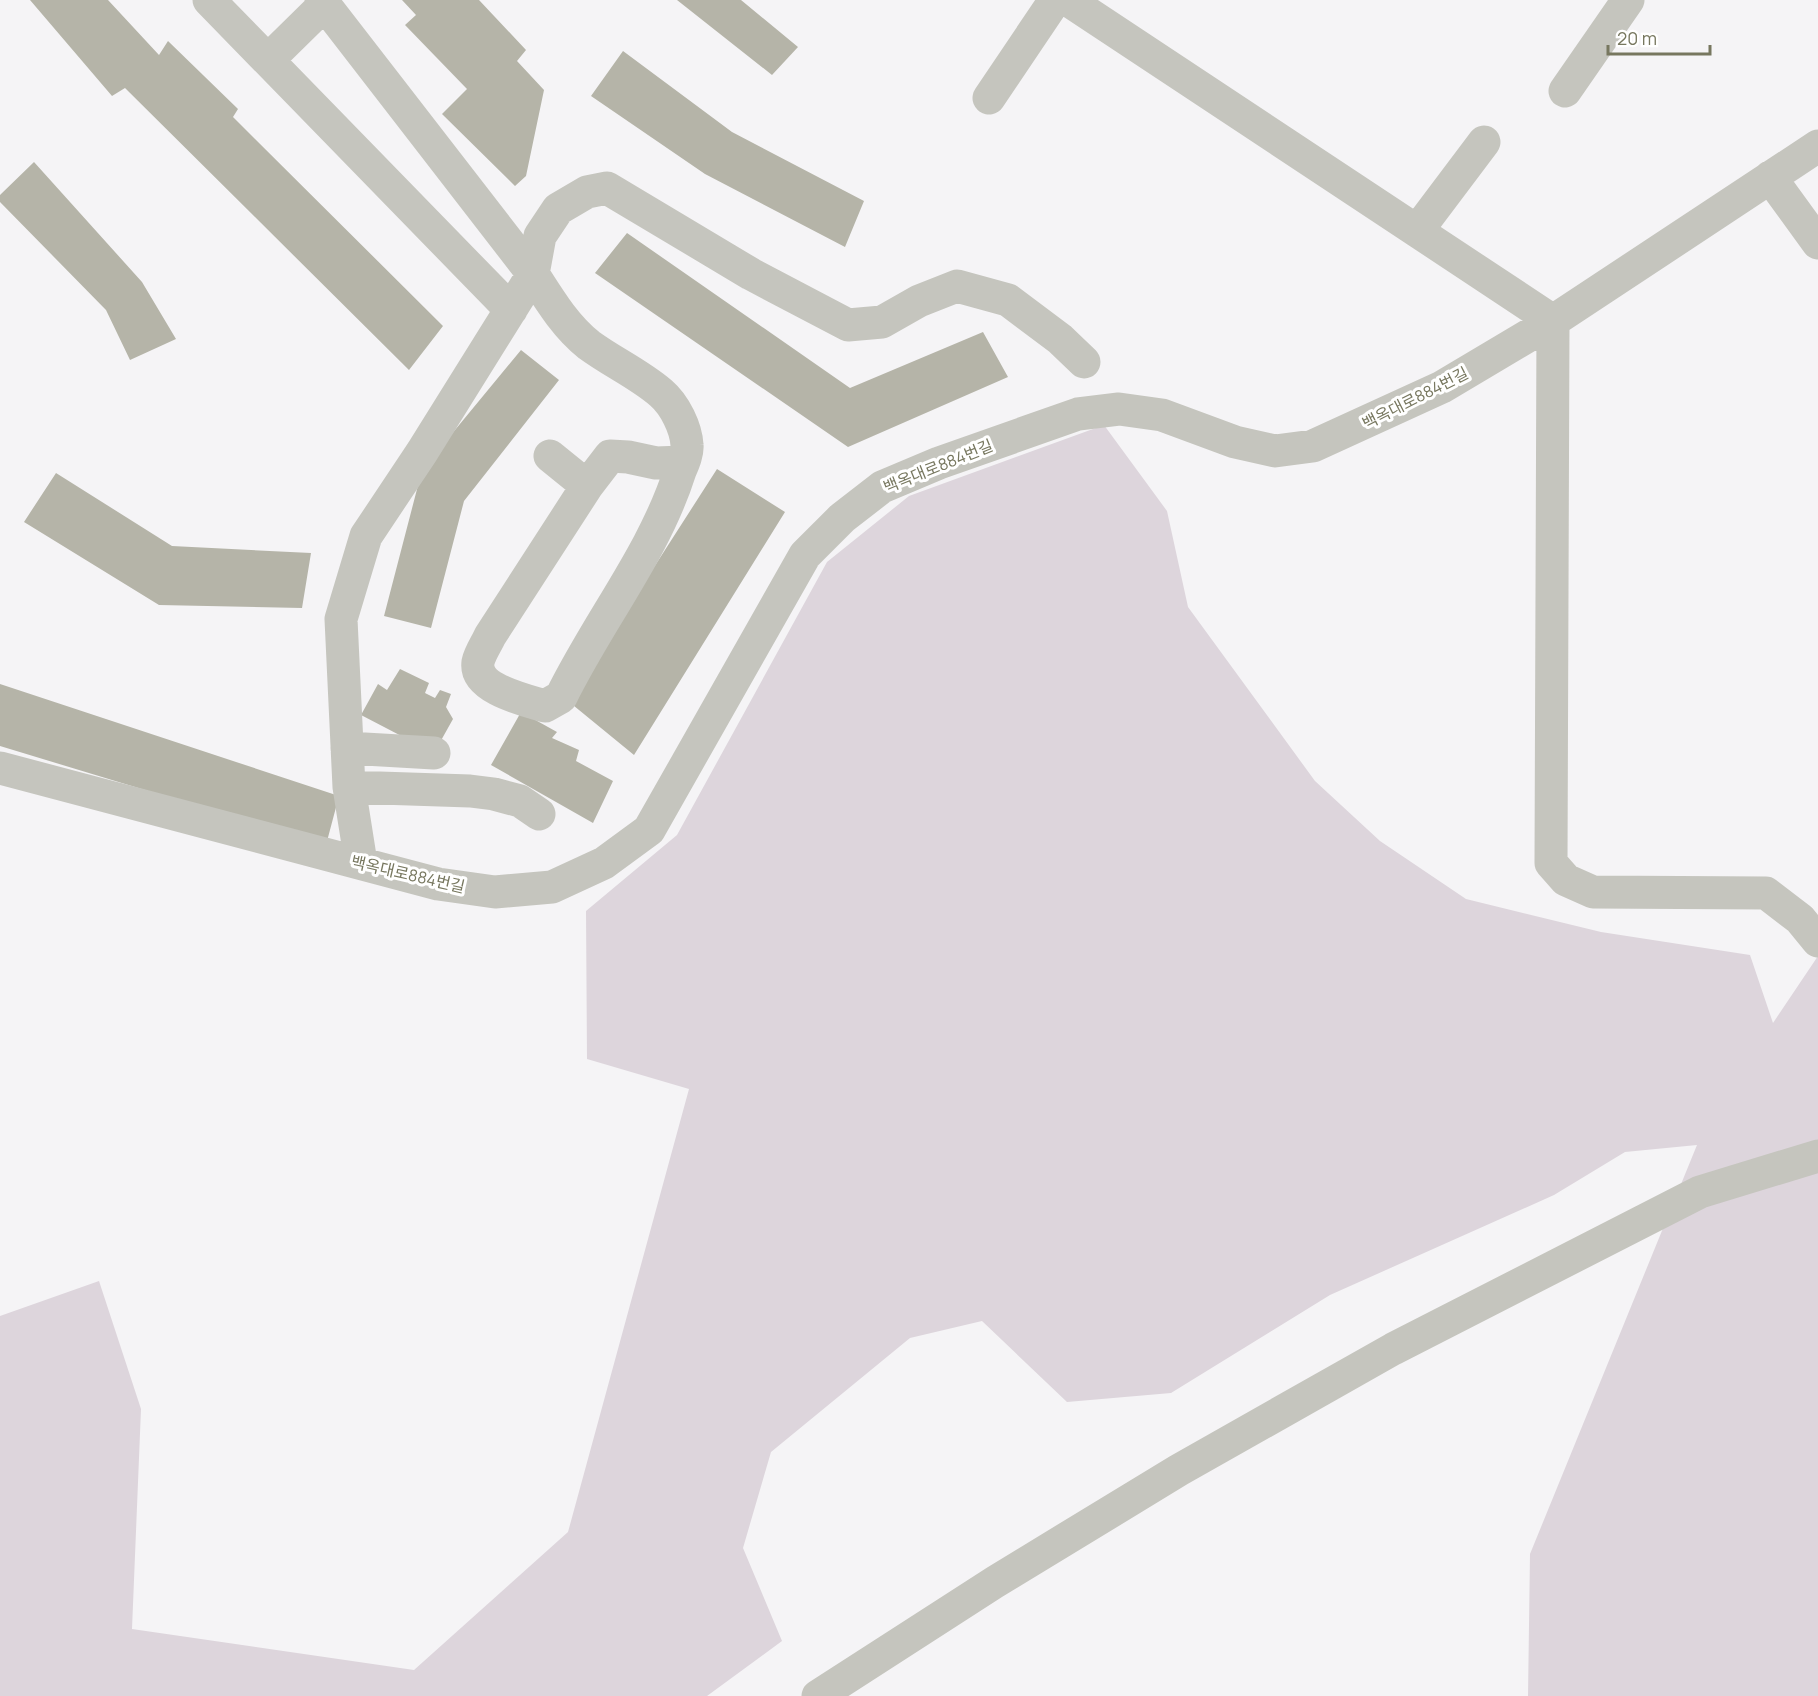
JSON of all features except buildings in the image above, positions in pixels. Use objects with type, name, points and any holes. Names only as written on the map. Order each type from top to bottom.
[{"type":"street","points":[[209,0],[511,310]]},
{"type":"street","points":[[989,98],[1055,0]]},
{"type":"street","points":[[1068,0],[1111,12],[1417,231],[1553,321],[1551,863],[1566,880],[1593,892],[1766,893],[1800,918],[1818,941]]},
{"type":"street","points":[[1565,91],[1628,0]]},
{"type":"street","points":[[268,60],[323,2],[533,274],[556,311],[589,345],[624,366],[663,394],[680,419],[688,447],[671,500],[645,551],[561,697],[545,706],[489,685],[479,674],[478,662],[490,636],[587,486],[610,456],[656,463],[683,462]]},
{"type":"street","points":[[1417,231],[1484,142]]},
{"type":"street","name":"백옥대로884번길","points":[[0,768],[438,884],[495,892],[552,887],[604,863],[649,830],[805,555],[842,518],[882,488],[939,463],[1078,414],[1119,409],[1162,415],[1235,442],[1275,451],[1314,446],[1442,387],[1553,321],[1818,146]]},
{"type":"street","points":[[1770,177],[1818,243]]},
{"type":"street","points":[[361,863],[349,787],[341,619],[366,536],[422,452],[533,274],[540,236],[558,209],[587,192],[607,188],[751,274],[848,325],[882,322],[919,301],[957,286],[1008,300],[1060,339],[1084,362]]},
{"type":"street","points":[[550,456],[587,486]]},
{"type":"street","points":[[347,748],[434,753]]},
{"type":"street","points":[[349,787],[470,791],[494,794],[520,801],[539,814]]},
{"type":"street","points":[[818,1696],[995,1582],[1179,1470],[1393,1349],[1700,1192],[1818,1156]]},
{"type":"shaded area","points":[[1104,425],[1167,511],[1188,607],[1315,781],[1380,841],[1466,899],[1601,932],[1750,955],[1773,1023],[1818,956],[1818,1696],[1528,1696],[1530,1554],[1697,1145],[1625,1152],[1554,1195],[1330,1295],[1171,1393],[1067,1402],[982,1321],[910,1338],[771,1452],[743,1548],[782,1641],[707,1696],[0,1696],[0,1316],[99,1281],[141,1409],[132,1629],[414,1670],[568,1532],[689,1089],[587,1059],[586,911],[677,835],[827,562],[909,496]]}]
